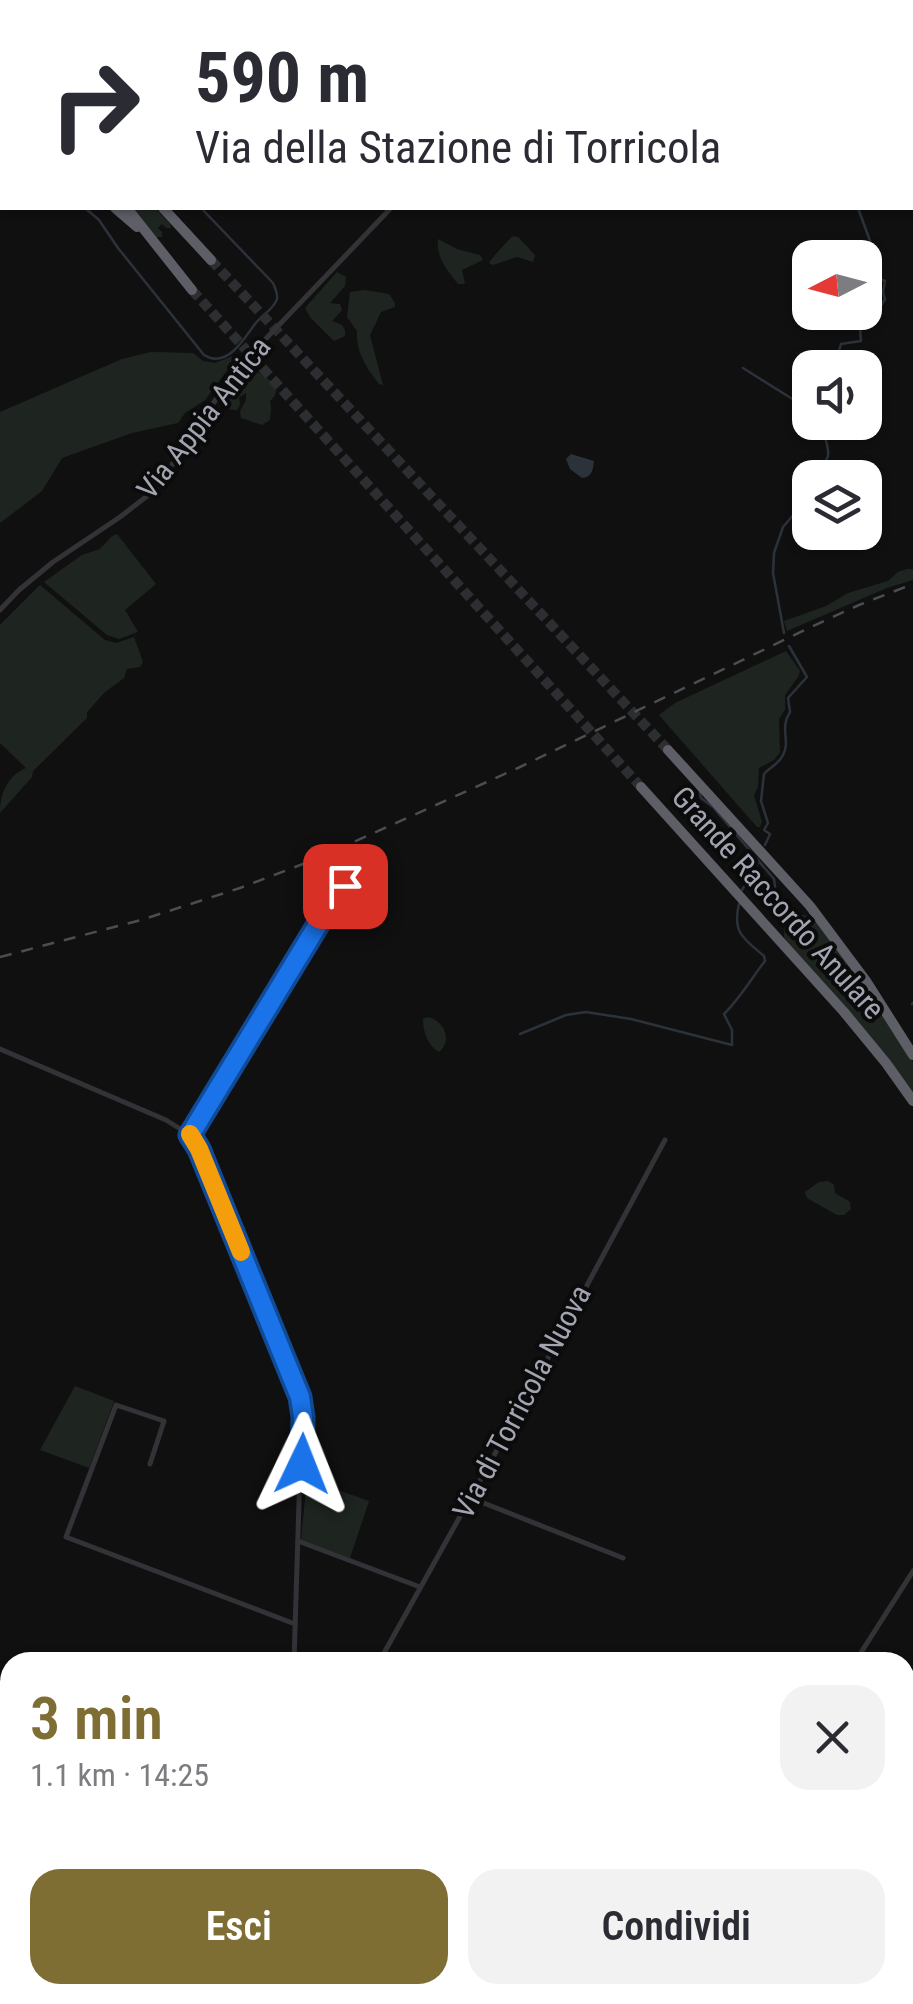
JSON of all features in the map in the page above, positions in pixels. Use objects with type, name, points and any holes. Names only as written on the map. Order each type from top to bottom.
[{"type":"highway","points":[[117,210],[144,230]]},
{"type":"highway","points":[[129,210],[192,290]]},
{"type":"highway","points":[[165,210],[211,260]]},
{"type":"highway","name":"Grande Raccordo Anulare","points":[[668,750],[810,906],[913,1055]]},
{"type":"highway","name":"Grande Raccordo Anulare","points":[[641,787],[844,1012],[913,1101]]},
{"type":"street","name":"Via Appia Antica","points":[[0,610],[53,562],[155,490],[234,370],[389,210]]},
{"type":"street","points":[[190,1135],[325,912],[345,886],[358,880],[354,862],[340,868],[345,886]]},
{"type":"street","points":[[0,1049],[180,1127],[199,1149],[300,1397],[303,1417],[294,1652]]},
{"type":"street","name":"Via di Torricola Nuova","points":[[385,1652],[664,1140]]},
{"type":"street","points":[[150,1464],[164,1420],[116,1405],[66,1538],[295,1624]]},
{"type":"street","points":[[471,1498],[623,1558]]},
{"type":"street","points":[[298,1541],[420,1588]]},
{"type":"street","points":[[862,1652],[913,1571]]},
{"type":"shaded area","points":[[133,210],[157,210],[170,224],[171,228],[162,224],[158,228],[162,237],[156,237]]},
{"type":"shaded area","points":[[513,236],[535,255],[533,262],[517,257],[489,263],[500,249]]},
{"type":"shaded area","points":[[438,239],[480,255],[483,260],[462,270],[465,284],[458,284],[446,268]]},
{"type":"shaded area","points":[[337,272],[346,277],[345,286],[330,303],[340,304],[342,310],[332,321],[342,325],[345,336],[334,341],[305,308]]},
{"type":"shaded area","points":[[350,292],[389,294],[395,303],[395,307],[381,312],[370,335],[383,385],[366,365],[357,331],[347,317]]},
{"type":"shaded area","points":[[151,352],[193,353],[203,361],[215,363],[237,357],[205,400],[185,413],[178,423],[132,433],[62,458],[42,491],[0,523],[0,412],[122,359]]},
{"type":"shaded area","points":[[254,370],[273,383],[276,391],[270,401],[270,420],[262,425],[241,418],[246,393],[239,397],[237,410],[225,409],[220,403],[239,376]]},
{"type":"shaded area","points":[[571,454],[594,461],[590,475],[582,478],[570,469],[566,459]]},
{"type":"shaded area","points":[[117,534],[156,584],[125,610],[138,632],[119,639],[107,635],[44,582],[82,555],[100,549]]},
{"type":"shaded area","points":[[913,569],[913,580],[787,631],[784,621],[826,606],[848,593],[888,581]]},
{"type":"shaded area","points":[[40,585],[105,640],[116,643],[134,637],[143,662],[140,667],[127,669],[124,678],[105,692],[87,712],[87,718],[33,771],[0,813],[6,786],[26,768],[0,743],[0,625]]},
{"type":"shaded area","points":[[786,651],[800,671],[785,695],[785,710],[779,719],[780,752],[759,768],[754,795],[762,822],[757,827],[659,715],[675,703]]},
{"type":"shaded area","points":[[792,913],[814,919],[852,969],[913,1062],[913,1094],[786,941],[785,917]]},
{"type":"shaded area","points":[[427,1017],[445,1031],[445,1042],[439,1052],[425,1034],[423,1019]]},
{"type":"shaded area","points":[[828,1181],[834,1185],[835,1193],[850,1202],[851,1209],[844,1215],[807,1198],[805,1192]]},
{"type":"shaded area","points":[[75,1386],[114,1401],[89,1468],[40,1450]]},
{"type":"shaded area","points":[[307,1479],[369,1501],[350,1558],[301,1540]]},
{"type":"waterway","points":[[87,210],[204,355],[220,358],[240,345],[273,306],[277,294],[273,283],[203,210]]},
{"type":"waterway","points":[[839,350],[841,344],[861,341],[855,321],[865,315],[875,316],[885,299],[885,281],[872,276],[873,249],[859,210]]},
{"type":"waterway","points":[[743,368],[792,399]]},
{"type":"waterway","points":[[826,440],[826,460]]},
{"type":"waterway","points":[[784,633],[773,573],[774,553],[783,527],[792,516]]},
{"type":"waterway","points":[[765,845],[770,834],[764,830],[768,823],[761,801],[764,774],[783,755],[785,724],[790,712],[788,698],[807,677],[789,646]]},
{"type":"waterway","points":[[700,793],[774,879],[776,895]]},
{"type":"waterway","points":[[742,890],[758,863]]},
{"type":"waterway","points":[[520,1034],[566,1015],[586,1012],[631,1019],[732,1045],[732,1030],[724,1014],[765,961],[739,929],[739,904]]},
{"type":"tunnel","points":[[211,260],[668,750]]},
{"type":"tunnel","points":[[192,290],[641,787]]},
{"type":"railway","points":[[0,957],[141,920],[316,859],[518,768],[809,628],[913,584]]},
{"type":"slow traffic","points":[[190,1134],[241,1252]]},
{"type":"route","points":[[302,1464],[300,1397],[190,1135],[345,886]]}]
